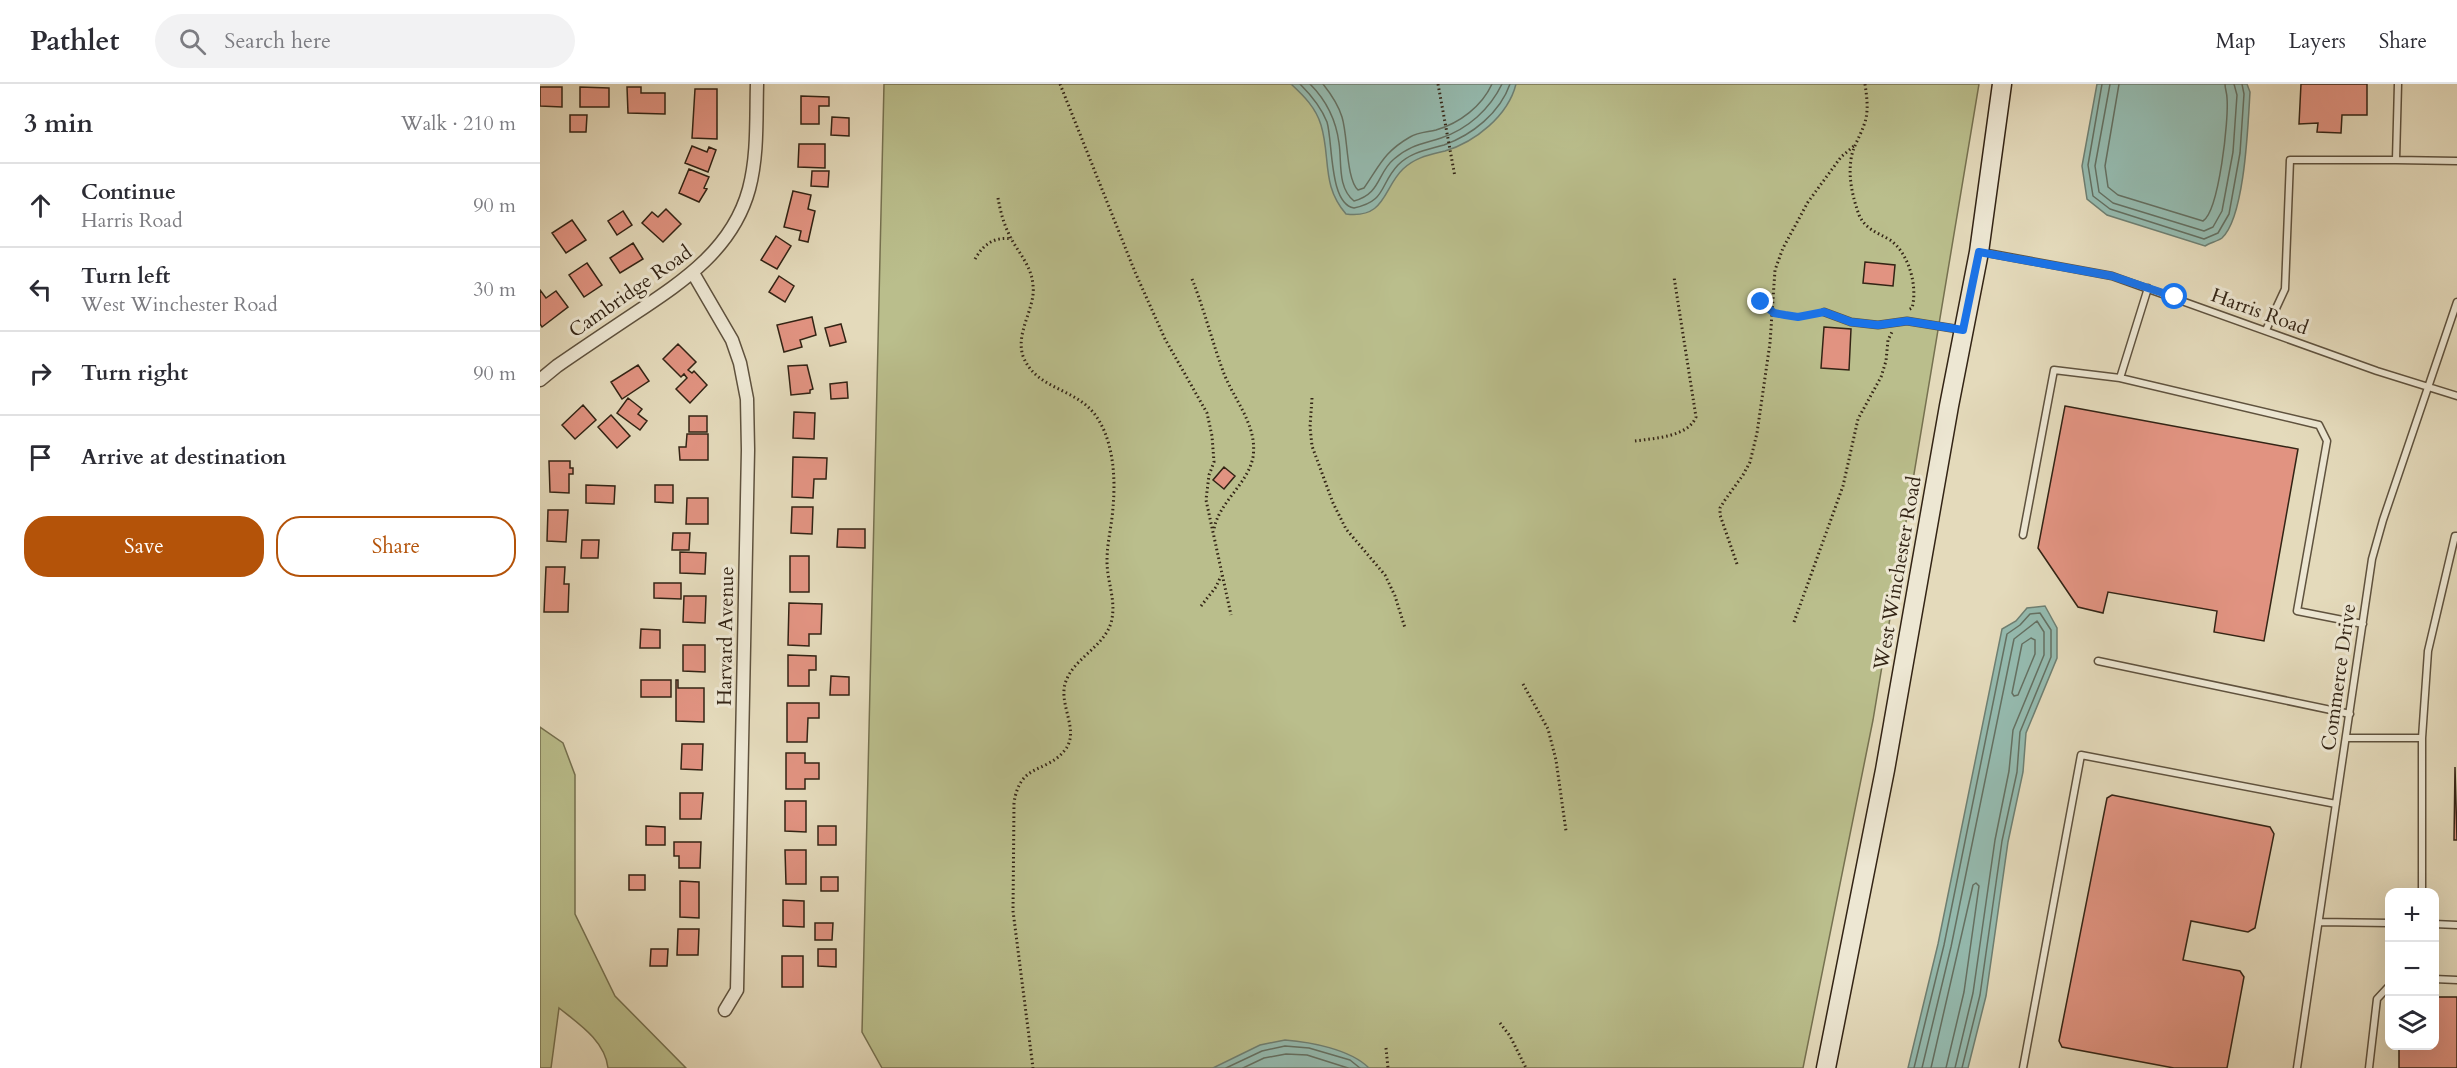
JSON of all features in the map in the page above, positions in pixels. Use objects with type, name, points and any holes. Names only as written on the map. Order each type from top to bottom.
[{"type":"main road","name":"West Winchester Road","points":[[1826,1068],[1885,770],[1963,330],[1979,252],[2002,84]]},
{"type":"street","name":"Cambridge Road","points":[[540,380],[556,366],[693,273],[708,260],[728,236],[748,191],[756,141],[757,84]]},
{"type":"street","name":"Harvard Avenue","points":[[693,273],[732,340],[747,399],[748,450],[737,990],[725,1010]]},
{"type":"lane","points":[[2396,160],[2398,84]]},
{"type":"lane","points":[[2266,330],[2285,289],[2290,160],[2457,161]]},
{"type":"lane","name":"Harris Road","points":[[1979,252],[2112,276],[2377,371],[2457,396]]},
{"type":"lane","points":[[2120,378],[2148,288]]},
{"type":"lane","name":"Commerce Drive","points":[[2297,1068],[2372,559],[2457,302]]},
{"type":"lane","points":[[1824,312],[1851,322],[1878,325],[1907,321],[1963,330]]},
{"type":"lane","points":[[2024,535],[2054,370],[2120,378],[2319,425],[2327,441],[2297,611],[2363,624]]},
{"type":"lane","points":[[2422,888],[2422,738],[2428,651],[2455,536],[2457,536]]},
{"type":"lane","points":[[2098,662],[2350,714]]},
{"type":"lane","points":[[2346,738],[2422,738]]},
{"type":"lane","points":[[2023,1068],[2081,755],[2336,804]]},
{"type":"lane","points":[[2319,922],[2385,924]]},
{"type":"lane","points":[[2439,924],[2457,925]]},
{"type":"lane","points":[[2439,979],[2457,980]]},
{"type":"lane","points":[[2369,1068],[2377,999],[2385,990]]},
{"type":"path","points":[[1060,84],[1135,272],[1182,371],[1207,413],[1214,462],[1209,475],[1206,500],[1231,615]]},
{"type":"path","points":[[1438,84],[1455,177]]},
{"type":"path","points":[[1794,622],[1843,486],[1858,419],[1881,377],[1888,340],[1897,322],[1912,308],[1914,299],[1909,268],[1901,251],[1891,241],[1864,226],[1850,176],[1851,158],[1867,112],[1865,84]]},
{"type":"path","points":[[1737,564],[1720,515],[1720,508],[1750,462],[1758,433],[1769,351],[1775,270],[1783,248],[1808,202],[1824,179],[1856,143]]},
{"type":"path","points":[[998,198],[1004,223],[1024,256],[1033,284],[1022,342],[1023,354],[1030,369],[1042,380],[1083,403],[1099,419],[1108,441],[1114,486],[1107,561],[1114,600],[1111,624],[1068,675],[1064,697],[1071,733],[1069,744],[1059,756],[1028,774],[1021,781],[1016,789],[1014,802],[1013,911],[1033,1068]]},
{"type":"path","points":[[975,260],[981,248],[992,241],[1003,238],[1012,239]]},
{"type":"path","points":[[1635,441],[1685,430],[1693,425],[1696,417],[1674,277]]},
{"type":"path","points":[[1192,279],[1224,372],[1250,427],[1254,442],[1252,459],[1237,489],[1218,515],[1214,534]]},
{"type":"path","points":[[1761,302],[1772,311],[1798,317],[1824,312]]},
{"type":"path","points":[[1312,398],[1310,427],[1312,446],[1333,503],[1346,529],[1385,575],[1395,596],[1405,628]]},
{"type":"path","points":[[1201,606],[1216,587],[1222,574]]},
{"type":"path","points":[[1523,684],[1548,729],[1556,760],[1566,831]]},
{"type":"path","points":[[1500,1023],[1510,1036],[1526,1068]]},
{"type":"path","points":[[1386,1048],[1388,1068]]},
{"type":"green space","points":[[884,84],[1979,84],[1873,720],[1803,1068],[882,1068],[862,1032]]},
{"type":"green space","points":[[540,727],[563,743],[575,775],[575,914],[615,996],[686,1068],[608,1068],[602,1049],[596,1041],[559,1008],[551,1068],[540,1068]]},
{"type":"water","points":[[1291,84],[1516,84],[1506,107],[1479,134],[1456,147],[1423,157],[1408,165],[1396,177],[1382,200],[1369,212],[1346,214],[1338,203],[1330,182],[1324,137],[1319,119],[1309,103]]},
{"type":"water","points":[[2097,84],[2247,84],[2250,92],[2244,169],[2236,211],[2230,227],[2222,238],[2205,246],[2107,215],[2087,199],[2082,166]]},
{"type":"water","points":[[2045,606],[2057,628],[2057,658],[2026,733],[2023,772],[2008,842],[1986,996],[1968,1068],[1908,1068],[1938,944],[2002,629],[2016,621],[2027,608]]},
{"type":"water","points":[[1285,1040],[1341,1051],[1361,1061],[1369,1068],[1213,1068],[1260,1045]]},
{"type":"building","points":[[2301,84],[2367,84],[2367,115],[2342,115],[2341,133],[2317,132],[2318,123],[2299,124]]},
{"type":"building","points":[[540,87],[562,87],[562,107],[540,106]]},
{"type":"building","points":[[580,87],[609,88],[609,107],[580,107]]},
{"type":"building","points":[[627,87],[641,87],[641,93],[665,93],[665,114],[628,113]]},
{"type":"building","points":[[695,89],[717,89],[717,139],[692,138]]},
{"type":"building","points":[[801,96],[829,97],[829,106],[819,106],[819,124],[801,124]]},
{"type":"building","points":[[570,115],[587,115],[586,132],[570,132]]},
{"type":"building","points":[[832,117],[849,118],[849,136],[831,135]]},
{"type":"building","points":[[799,144],[825,144],[825,168],[798,167]]},
{"type":"building","points":[[692,146],[707,152],[709,147],[716,150],[708,172],[685,163]]},
{"type":"building","points":[[689,169],[709,177],[704,188],[707,189],[699,202],[679,193]]},
{"type":"building","points":[[812,171],[829,171],[828,187],[811,186]]},
{"type":"building","points":[[793,191],[811,195],[808,209],[815,211],[808,242],[799,240],[801,231],[784,227]]},
{"type":"building","points":[[666,209],[681,224],[663,242],[642,223],[652,212],[658,217]]},
{"type":"building","points":[[623,211],[632,225],[617,235],[608,221]]},
{"type":"building","points":[[572,220],[586,240],[566,253],[552,233]]},
{"type":"building","points":[[776,236],[791,246],[777,269],[761,260]]},
{"type":"building","points":[[633,243],[643,259],[620,273],[610,258]]},
{"type":"building","points":[[1865,262],[1895,265],[1893,286],[1863,283]]},
{"type":"building","points":[[587,263],[602,285],[584,297],[569,275]]},
{"type":"building","points":[[779,276],[794,286],[785,302],[769,292]]},
{"type":"building","points":[[540,290],[546,298],[556,291],[568,307],[542,327],[540,324]]},
{"type":"building","points":[[812,317],[816,335],[800,340],[802,347],[784,352],[777,325]]},
{"type":"building","points":[[841,324],[846,342],[830,346],[825,328]]},
{"type":"building","points":[[1824,327],[1851,329],[1849,370],[1821,368]]},
{"type":"building","points":[[678,344],[696,362],[688,370],[692,373],[694,371],[707,385],[690,403],[676,389],[687,378],[684,374],[681,377],[663,359]]},
{"type":"building","points":[[638,365],[649,381],[622,399],[611,382]]},
{"type":"building","points":[[807,365],[813,389],[810,393],[791,395],[788,366]]},
{"type":"building","points":[[847,382],[848,398],[831,399],[830,384]]},
{"type":"building","points":[[628,398],[642,409],[638,414],[647,421],[640,430],[617,413]]},
{"type":"building","points":[[583,405],[596,420],[575,439],[562,425]]},
{"type":"building","points":[[2065,406],[2298,449],[2264,641],[2214,632],[2217,611],[2108,592],[2103,613],[2078,607],[2038,548]]},
{"type":"building","points":[[794,412],[815,413],[814,439],[793,438]]},
{"type":"building","points":[[611,415],[630,436],[617,448],[598,427]]},
{"type":"building","points":[[689,416],[707,416],[707,432],[689,432]]},
{"type":"building","points":[[687,434],[708,434],[708,460],[680,460],[679,447],[686,447]]},
{"type":"building","points":[[793,457],[827,458],[826,479],[814,479],[813,498],[792,497]]},
{"type":"building","points":[[549,461],[570,461],[573,474],[569,474],[569,493],[550,492]]},
{"type":"building","points":[[1224,467],[1235,476],[1224,489],[1213,480]]},
{"type":"building","points":[[586,485],[615,486],[614,504],[586,503]]},
{"type":"building","points":[[655,485],[673,485],[673,503],[655,502]]},
{"type":"building","points":[[687,498],[708,498],[708,524],[686,524]]},
{"type":"building","points":[[792,507],[813,507],[812,534],[791,533]]},
{"type":"building","points":[[548,510],[568,510],[566,542],[547,541]]},
{"type":"building","points":[[838,529],[865,529],[865,548],[837,547]]},
{"type":"building","points":[[673,533],[690,533],[689,550],[672,550]]},
{"type":"building","points":[[582,540],[599,540],[598,558],[581,558]]},
{"type":"building","points":[[680,552],[706,553],[705,574],[680,573]]},
{"type":"building","points":[[790,556],[809,556],[809,592],[790,592]]},
{"type":"building","points":[[546,567],[565,567],[564,584],[569,584],[568,612],[544,612]]},
{"type":"building","points":[[654,583],[681,583],[681,599],[654,598]]},
{"type":"building","points":[[684,596],[706,596],[705,623],[683,622]]},
{"type":"building","points":[[789,603],[822,604],[821,634],[809,634],[809,646],[788,645]]},
{"type":"building","points":[[641,629],[660,630],[660,648],[640,648]]},
{"type":"building","points":[[683,645],[705,645],[705,672],[683,671]]},
{"type":"building","points":[[788,655],[816,656],[816,670],[809,670],[809,686],[788,686]]},
{"type":"building","points":[[831,676],[849,677],[849,695],[830,695]]},
{"type":"building","points":[[641,680],[671,680],[671,697],[641,697]]},
{"type":"building","points":[[676,680],[678,680],[678,688],[704,688],[704,722],[676,721]]},
{"type":"building","points":[[787,703],[819,703],[819,718],[808,718],[807,742],[787,742]]},
{"type":"building","points":[[682,744],[703,744],[702,770],[681,769]]},
{"type":"building","points":[[786,753],[805,753],[805,763],[819,763],[819,779],[805,779],[805,789],[786,789]]},
{"type":"building","points":[[2455,767],[2457,840],[2454,840]]},
{"type":"building","points":[[680,793],[703,793],[701,819],[680,819]]},
{"type":"building","points":[[2112,795],[2270,827],[2274,834],[2255,928],[2248,932],[2191,921],[2183,960],[2240,971],[2244,977],[2227,1068],[2174,1068],[2062,1047],[2059,1041],[2107,798]]},
{"type":"building","points":[[785,801],[806,801],[806,832],[785,831]]},
{"type":"building","points":[[646,826],[665,827],[665,845],[646,845]]},
{"type":"building","points":[[818,826],[836,826],[836,845],[818,845]]},
{"type":"building","points":[[674,842],[701,842],[700,868],[679,868],[679,856],[674,856]]},
{"type":"building","points":[[785,850],[806,850],[806,884],[786,884]]},
{"type":"building","points":[[629,875],[645,875],[645,890],[629,890]]},
{"type":"building","points":[[821,877],[838,877],[838,891],[821,891]]},
{"type":"building","points":[[680,881],[699,882],[699,918],[680,917]]},
{"type":"building","points":[[783,900],[804,901],[804,927],[783,926]]},
{"type":"building","points":[[815,923],[833,923],[832,940],[815,940]]},
{"type":"building","points":[[678,929],[699,929],[698,955],[677,955]]},
{"type":"building","points":[[651,949],[668,949],[667,966],[650,966]]},
{"type":"building","points":[[818,949],[836,949],[836,967],[818,966]]},
{"type":"building","points":[[782,956],[803,956],[803,987],[782,987]]},
{"type":"building","points":[[2439,997],[2457,997],[2457,1068],[2399,1068],[2399,1050],[2439,1050]]},
{"type":"route","points":[[1761,302],[1774,313],[1798,317],[1824,312],[1851,322],[1878,325],[1907,321],[1963,330],[1979,252],[2112,276],[2175,297]]}]
